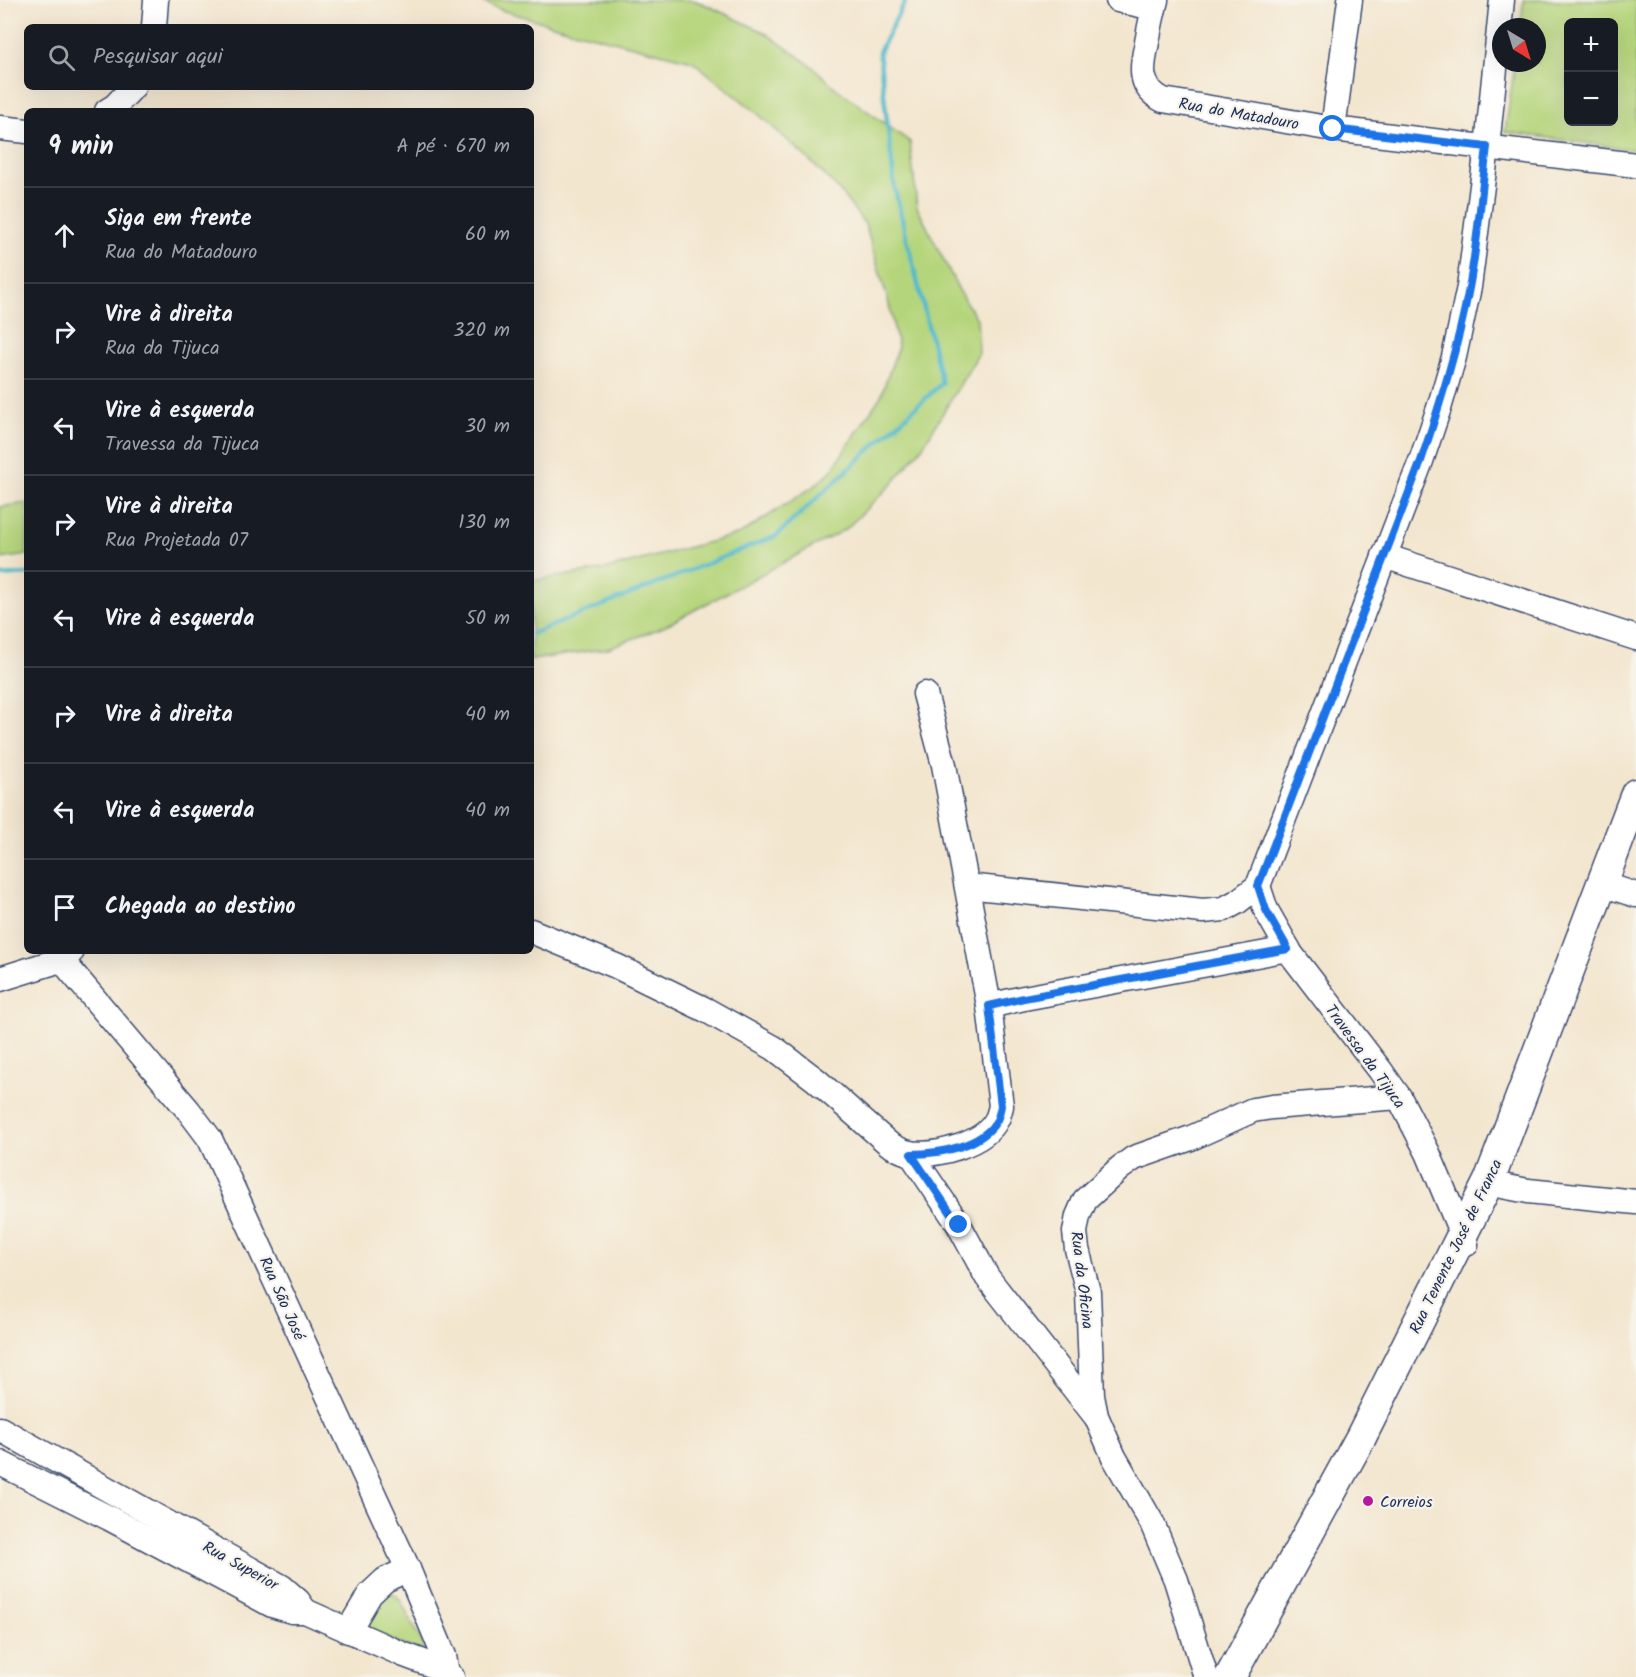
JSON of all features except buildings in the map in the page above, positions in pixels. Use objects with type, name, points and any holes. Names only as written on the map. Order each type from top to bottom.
[{"type":"main road","name":"Rua Tenente José de Franca","points":[[1618,889],[1636,794]]},
{"type":"main road","name":"Rua Tenente José de Franca","points":[[1230,1677],[1361,1437],[1497,1179],[1618,889],[1636,835]]},
{"type":"main road","name":"Rua Tenente José de Franca","points":[[1251,1677],[1378,1443],[1465,1242]]},
{"type":"street","points":[[154,24],[156,0]]},
{"type":"street","points":[[1119,0],[1155,4]]},
{"type":"street","points":[[1333,129],[1350,0]]},
{"type":"street","points":[[967,886],[1203,911],[1224,909],[1258,886],[1421,461],[1454,357],[1469,287],[1487,147],[1502,0]]},
{"type":"street","name":"Rua do Matadouro","points":[[1155,4],[1142,67],[1144,80],[1149,88],[1155,96],[1163,100],[1333,129],[1636,165]]},
{"type":"street","points":[[112,108],[130,90]]},
{"type":"street","points":[[0,128],[24,132]]},
{"type":"street","points":[[1384,556],[1636,638]]},
{"type":"street","points":[[534,932],[626,970],[706,1010],[774,1048],[816,1080],[900,1151],[911,1154],[932,1154],[969,1143],[986,1133],[997,1119],[1001,1106],[989,1006],[944,765],[925,694]]},
{"type":"street","name":"Travessa da Tijuca","points":[[1258,886],[1266,910],[1288,949],[1398,1097],[1428,1153],[1465,1242]]},
{"type":"street","points":[[989,1006],[1288,949]]},
{"type":"street","points":[[0,979],[61,958]]},
{"type":"street","name":"Rua São José","points":[[61,958],[210,1139],[307,1370],[402,1572],[445,1672]]},
{"type":"street","name":"Rua da Oficina","points":[[1206,1677],[1176,1580],[1152,1523],[1114,1457],[1096,1416],[1092,1396],[1088,1292],[1075,1232],[1078,1216],[1085,1200],[1134,1158],[1191,1138],[1253,1110],[1398,1097]]},
{"type":"street","points":[[911,1154],[959,1225],[987,1276],[1096,1416]]},
{"type":"street","points":[[1497,1179],[1636,1189]]},
{"type":"street","points":[[1497,1179],[1528,1191],[1636,1202]]},
{"type":"street","name":"Rua Superior","points":[[0,1429],[114,1508]]},
{"type":"street","name":"Rua Superior","points":[[0,1463],[114,1508],[282,1587],[298,1601],[305,1611],[348,1631]]},
{"type":"street","points":[[402,1572],[385,1580],[370,1594],[348,1631],[445,1672]]},
{"type":"green space","points":[[478,0],[693,0],[764,32],[813,67],[837,89],[910,142],[917,207],[963,298],[977,319],[979,353],[923,446],[893,483],[846,529],[661,628],[608,648],[534,660],[534,581],[607,569],[740,534],[813,487],[831,471],[881,396],[898,347],[888,300],[865,224],[838,189],[756,112],[692,61],[504,11]]},
{"type":"green space","points":[[1524,0],[1636,0],[1636,150],[1505,132],[1514,72],[1546,72],[1546,18],[1521,18]]},
{"type":"green space","points":[[24,503],[24,555],[0,559],[0,507]]},
{"type":"green space","points":[[388,1592],[399,1598],[424,1646],[423,1652],[360,1629],[378,1598]]},
{"type":"waterway","points":[[534,633],[776,536],[942,383],[895,190],[879,52],[906,0]]},
{"type":"waterway","points":[[0,576],[24,574]]},
{"type":"place","name":"Correios","points":[[1368,1501]]},
{"type":"route","points":[[959,1225],[911,1154],[932,1154],[969,1143],[986,1133],[997,1119],[1001,1106],[989,1006],[1288,949],[1266,910],[1258,886],[1421,461],[1440,405],[1454,357],[1469,287],[1487,147],[1333,129]]}]
